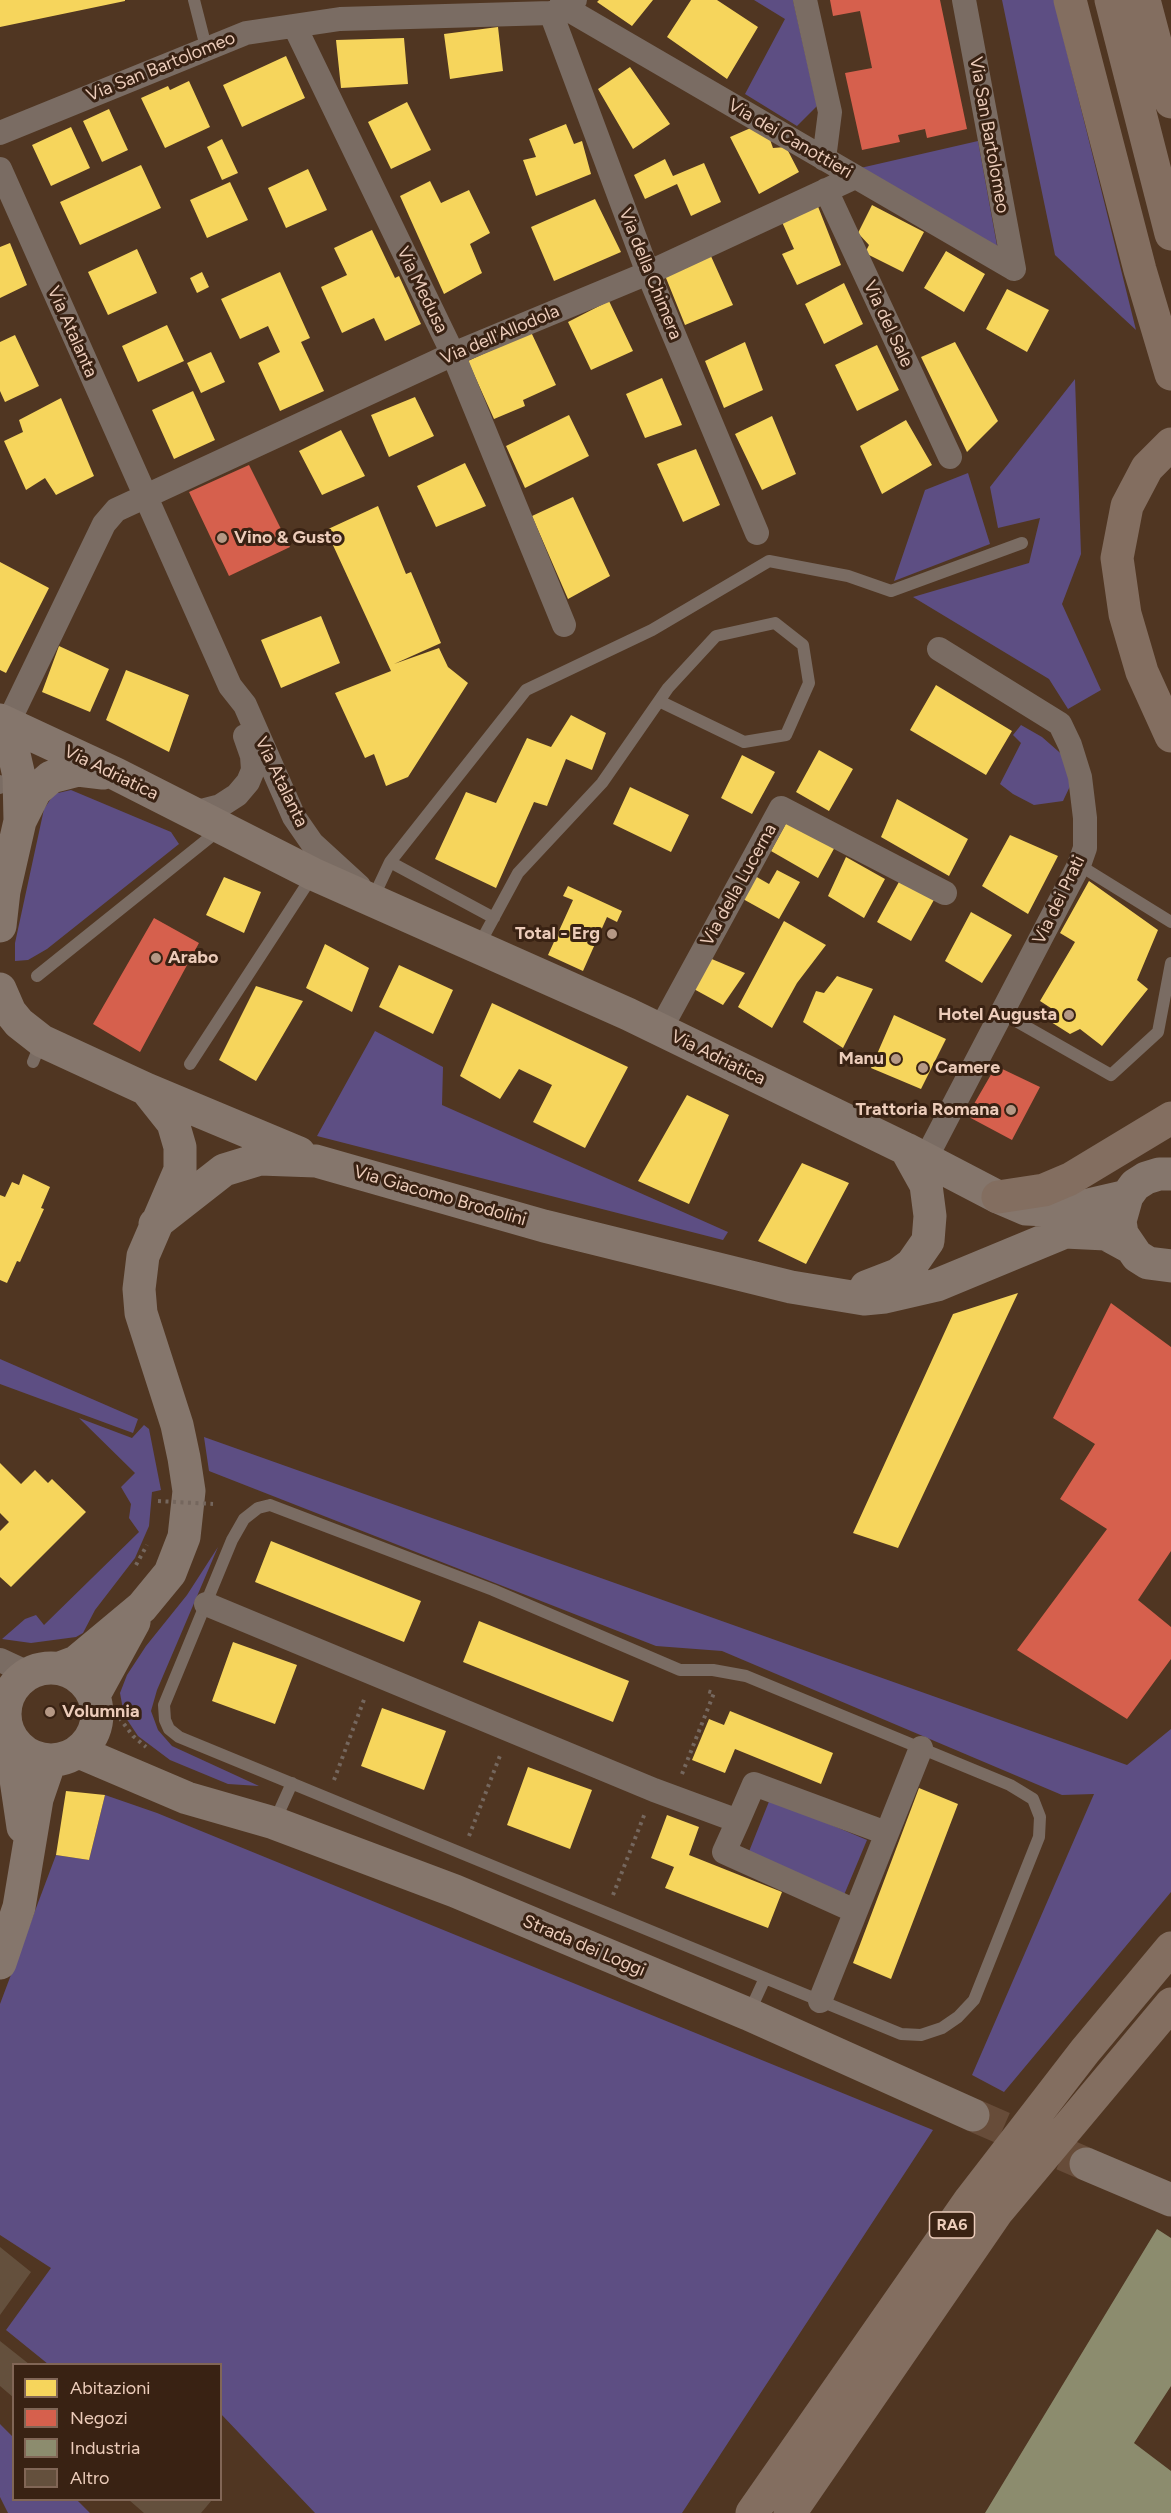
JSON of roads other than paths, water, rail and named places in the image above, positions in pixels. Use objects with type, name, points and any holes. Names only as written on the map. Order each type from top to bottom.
[{"type":"highway","points":[[1070,0],[1140,270],[1171,374]]},
{"type":"highway","points":[[1111,0],[1171,234]]},
{"type":"highway","points":[[1144,0],[1171,102]]},
{"type":"highway","points":[[1171,444],[1147,468],[1127,506],[1117,558],[1125,614],[1142,672],[1171,736]]},
{"type":"highway","points":[[998,1197],[1044,1190],[1070,1179],[1171,1118]]},
{"type":"highway","name":"RA6","points":[[790,2513],[840,2415],[970,2200],[1085,2051],[1171,1948]]},
{"type":"highway","points":[[1087,2105],[1171,2004]]},
{"type":"highway","points":[[1087,2105],[1171,2029]]},
{"type":"highway","name":"RA6","points":[[752,2513],[840,2415],[997,2212],[1087,2105]]},
{"type":"main road","name":"Via Adriatica","points":[[3,724],[116,774],[313,874],[387,905],[660,1030],[1026,1209],[1074,1208],[1127,1196]]},
{"type":"main road","points":[[3,724],[13,750],[19,776],[20,821]]},
{"type":"main road","points":[[0,926],[2,891],[20,821],[35,791],[51,777],[78,770],[116,774]]},
{"type":"main road","points":[[0,989],[10,1012],[37,1052],[146,1089],[316,1161]]},
{"type":"main road","points":[[142,1607],[96,1706],[95,1730],[89,1742],[64,1756],[36,1758],[23,1752],[13,1742],[6,1727],[2,1707],[12,1689],[14,1667],[60,1668],[76,1662],[142,1607],[170,1573],[184,1537],[189,1491],[177,1425],[141,1313],[139,1289],[143,1256],[180,1170],[181,1158],[173,1123],[146,1089]]},
{"type":"main road","points":[[839,1294],[864,1288],[897,1275],[912,1264],[928,1241],[930,1216],[927,1185],[915,1154]]},
{"type":"main road","name":"Via Giacomo Brodolini","points":[[155,1224],[224,1170],[261,1159],[316,1161],[544,1226],[791,1287],[864,1299],[885,1297],[937,1285],[1065,1232],[1106,1234],[1128,1246],[1148,1263],[1171,1266]]},
{"type":"main road","points":[[1128,1246],[1122,1234],[1120,1221],[1127,1196],[1146,1178],[1159,1174],[1171,1174]]},
{"type":"main road","points":[[60,1668],[80,1677],[96,1706]]},
{"type":"main road","name":"Strada dei Loggi","points":[[96,1706],[128,1752],[187,1798]]},
{"type":"main road","points":[[13,1742],[27,1868]]},
{"type":"main road","points":[[0,1963],[19,1907],[37,1799],[64,1756]]},
{"type":"main road","name":"Strada dei Loggi","points":[[64,1756],[187,1798],[274,1823],[455,1891],[748,2014],[973,2115]]},
{"type":"main road","points":[[1086,2164],[1171,2200]]},
{"type":"street","points":[[806,0],[830,112],[824,159]]},
{"type":"street","name":"Via San Bartolomeo","points":[[964,0],[1014,269]]},
{"type":"street","name":"Via San Bartolomeo","points":[[0,133],[206,47],[246,33],[295,27],[338,10],[564,5]]},
{"type":"street","name":"Via dei Canottieri","points":[[564,5],[1014,269]]},
{"type":"street","name":"Via della Chimera","points":[[564,5],[648,273],[757,533]]},
{"type":"street","name":"Via Medusa","points":[[295,27],[453,354],[564,625]]},
{"type":"street","name":"Via Atalanta","points":[[0,169],[230,686],[235,711],[252,756],[254,770],[237,795],[220,806],[193,813]]},
{"type":"street","name":"Via dell'Allodola","points":[[146,494],[453,354],[648,273],[855,177]]},
{"type":"street","name":"Via del Sale","points":[[826,190],[951,457]]},
{"type":"street","points":[[3,724],[104,525],[116,510],[146,494]]},
{"type":"street","name":"Via dei Prati","points":[[915,1154],[1002,1013],[1079,866],[1085,848],[1083,796],[1070,745],[1060,724],[939,649]]},
{"type":"street","name":"Via Atalanta","points":[[230,686],[245,705],[294,817],[312,843],[356,884],[387,905]]},
{"type":"street","name":"Via della Lucerna","points":[[660,1030],[781,808],[945,893]]},
{"type":"street","points":[[206,1604],[663,1793],[738,1821]]},
{"type":"street","points":[[820,2001],[921,1748]]},
{"type":"street","points":[[855,1911],[724,1852],[754,1784],[886,1833]]},
{"type":"lane","points":[[194,0],[206,47]]},
{"type":"lane","points":[[387,905],[390,862],[526,690],[652,630],[769,561],[848,576],[891,591],[1022,543]]},
{"type":"lane","points":[[478,946],[518,873],[602,783],[668,688],[716,636],[775,623],[803,645],[809,683],[786,735],[744,742],[659,701]]},
{"type":"lane","points":[[0,781],[0,788]]},
{"type":"lane","points":[[37,976],[222,828]]},
{"type":"lane","points":[[390,862],[494,918]]},
{"type":"lane","points":[[1079,866],[1171,922]]},
{"type":"lane","points":[[190,1064],[313,874]]},
{"type":"lane","points":[[1002,1013],[1112,1075],[1158,1032],[1171,963]]},
{"type":"lane","points":[[270,1505],[493,1590],[680,1670],[713,1670],[746,1676],[921,1748],[1010,1785],[1033,1799],[1040,1817],[1039,1837],[974,2000],[958,2017],[942,2028],[921,2035],[901,2034],[179,1737],[169,1729],[165,1720],[164,1705],[232,1540],[244,1519],[258,1508],[270,1505]]},
{"type":"lane","points":[[274,1823],[292,1783]]},
{"type":"lane","points":[[748,2014],[765,1978]]},
{"type":"tunnel","points":[[973,2115],[1086,2164]]},
{"type":"place","name":"Vino & Gusto","points":[[222,538]]},
{"type":"place","name":"Total - Erg","points":[[612,934]]},
{"type":"place","name":"Arabo","points":[[156,958]]},
{"type":"place","name":"Hotel Augusta","points":[[1069,1015]]},
{"type":"place","name":"Manu","points":[[896,1059]]},
{"type":"place","name":"Camere","points":[[923,1068]]},
{"type":"place","name":"Trattoria Romana","points":[[1011,1110]]},
{"type":"place","name":"Volumnia","points":[[50,1712]]}]
